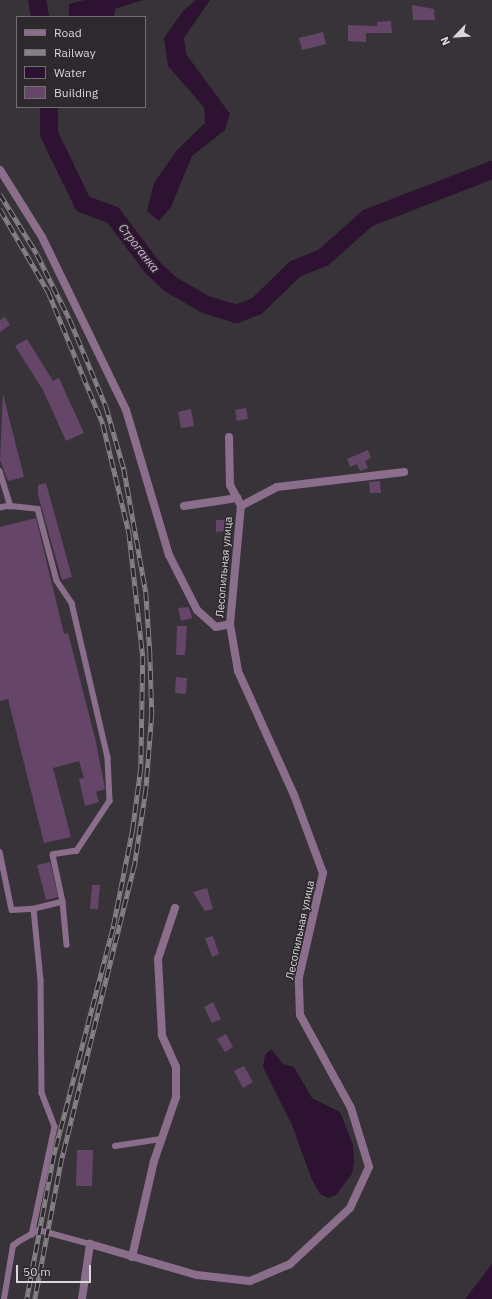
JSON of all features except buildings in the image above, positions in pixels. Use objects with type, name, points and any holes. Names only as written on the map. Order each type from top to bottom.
[{"type":"street","points":[[0,170],[42,237],[126,410],[169,555],[196,610],[216,626],[230,624]]},
{"type":"street","points":[[229,438],[230,485],[241,506]]},
{"type":"street","name":"Лесопильная улица","points":[[90,1244],[197,1275],[250,1281],[290,1264],[350,1208],[369,1167],[351,1108],[300,1015],[299,977],[323,873],[294,795],[238,671],[230,624],[241,506],[276,487],[404,472]]},
{"type":"street","points":[[184,506],[237,498]]},
{"type":"street","points":[[132,1257],[162,1139],[176,1098],[176,1067],[162,1035],[158,960],[175,908]]},
{"type":"street","points":[[82,1299],[90,1244]]},
{"type":"lane","points":[[0,471],[11,506]]},
{"type":"lane","points":[[0,508],[11,506],[38,509],[57,581],[72,603],[108,758],[110,801],[77,851],[53,856],[63,902],[67,945]]},
{"type":"lane","points":[[0,852],[12,910],[34,909],[63,902]]},
{"type":"lane","points":[[32,1235],[54,1127],[42,1093],[42,980],[34,909]]},
{"type":"lane","points":[[115,1146],[162,1139]]},
{"type":"lane","points":[[4,1299],[13,1246],[32,1235],[46,1231],[90,1244]]},
{"type":"water","points":[[84,0],[143,0],[115,9],[114,16],[69,16],[69,4]]},
{"type":"water","points":[[196,0],[210,0],[184,38],[186,54],[230,114],[225,130],[192,156],[171,207],[159,221],[147,211],[154,183],[177,150],[205,123],[204,107],[168,66],[164,38],[183,11]]},
{"type":"water","points":[[271,1049],[283,1064],[294,1067],[312,1098],[340,1112],[353,1145],[354,1163],[352,1174],[336,1195],[328,1198],[320,1194],[312,1180],[292,1125],[263,1067],[265,1055]]},
{"type":"water","points":[[492,1264],[492,1299],[465,1299]]},
{"type":"waterway","name":"Строганка","points":[[37,0],[40,16]]},
{"type":"waterway","name":"Строганка","points":[[49,108],[49,134],[83,204],[113,215],[153,268],[170,284],[204,304],[236,314],[257,306],[295,269],[324,257],[368,218],[492,170]]},
{"type":"railway","points":[[0,194],[37,254],[70,320],[106,406],[124,469],[146,592],[152,714],[146,790],[135,864],[62,1158],[35,1299]]},
{"type":"railway","points":[[0,209],[48,291],[103,424],[129,532],[143,656],[141,768],[133,829],[113,929],[54,1155],[27,1299]]}]
